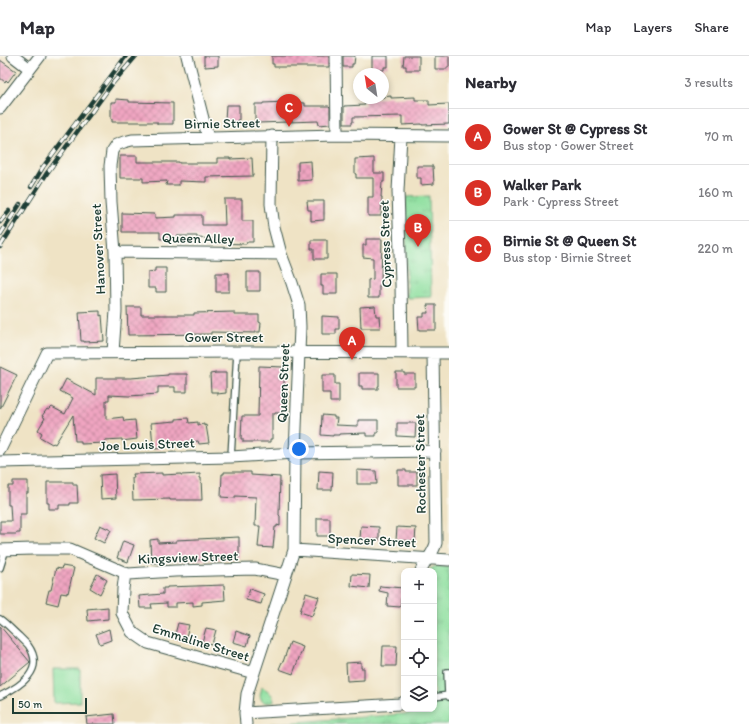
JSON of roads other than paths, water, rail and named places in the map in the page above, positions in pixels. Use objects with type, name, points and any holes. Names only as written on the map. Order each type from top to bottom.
[{"type":"street","points":[[13,56],[30,69]]},
{"type":"street","points":[[0,108],[40,56]]},
{"type":"street","points":[[187,56],[208,138]]},
{"type":"street","points":[[336,56],[337,135]]},
{"type":"street","name":"Birnie Street","points":[[116,145],[132,140],[272,136],[449,136]]},
{"type":"street","name":"Queen Street","points":[[245,718],[247,694],[294,550],[295,453],[300,327],[299,305],[292,282],[280,254],[274,227],[271,204],[272,136]]},
{"type":"street","name":"Cypress Street","points":[[400,136],[398,191],[402,352]]},
{"type":"street","name":"Hanover Street","points":[[113,352],[116,311],[110,166],[112,151],[116,145]]},
{"type":"street","name":"Queen Alley","points":[[114,252],[280,254]]},
{"type":"street","name":"Gower Street","points":[[0,450],[47,353],[449,353]]},
{"type":"street","name":"Rochester Street","points":[[422,568],[434,551],[436,543],[433,353]]},
{"type":"street","name":"Joe Louis Street","points":[[0,462],[231,457],[295,453],[435,451]]},
{"type":"street","name":"Kingsview Street","points":[[3,550],[70,549],[128,574],[255,569],[286,576]]},
{"type":"street","name":"Spencer Street","points":[[294,550],[449,560]]},
{"type":"street","name":"Emmaline Street","points":[[125,573],[122,613],[132,632],[148,643],[254,673]]},
{"type":"street","points":[[245,718],[401,704]]},
{"type":"lane","points":[[231,457],[237,352]]},
{"type":"lane","points":[[0,568],[3,550]]},
{"type":"lane","points":[[0,619],[27,644],[34,661],[33,670],[27,678],[9,692],[0,696]]},
{"type":"lane","points":[[437,697],[449,695],[447,672],[449,672]]},
{"type":"railway","points":[[31,187],[43,167],[126,56]]},
{"type":"railway","points":[[0,247],[47,173],[112,84],[136,56]]},
{"type":"railway","points":[[0,235],[20,204]]},
{"type":"railway","points":[[0,222],[9,211]]},
{"type":"place","name":"Birnie St @ Queen St","points":[[289,127]]},
{"type":"place","name":"Walker Park","points":[[418,247]]},
{"type":"place","name":"Gower St @ Cypress St","points":[[352,360]]}]
